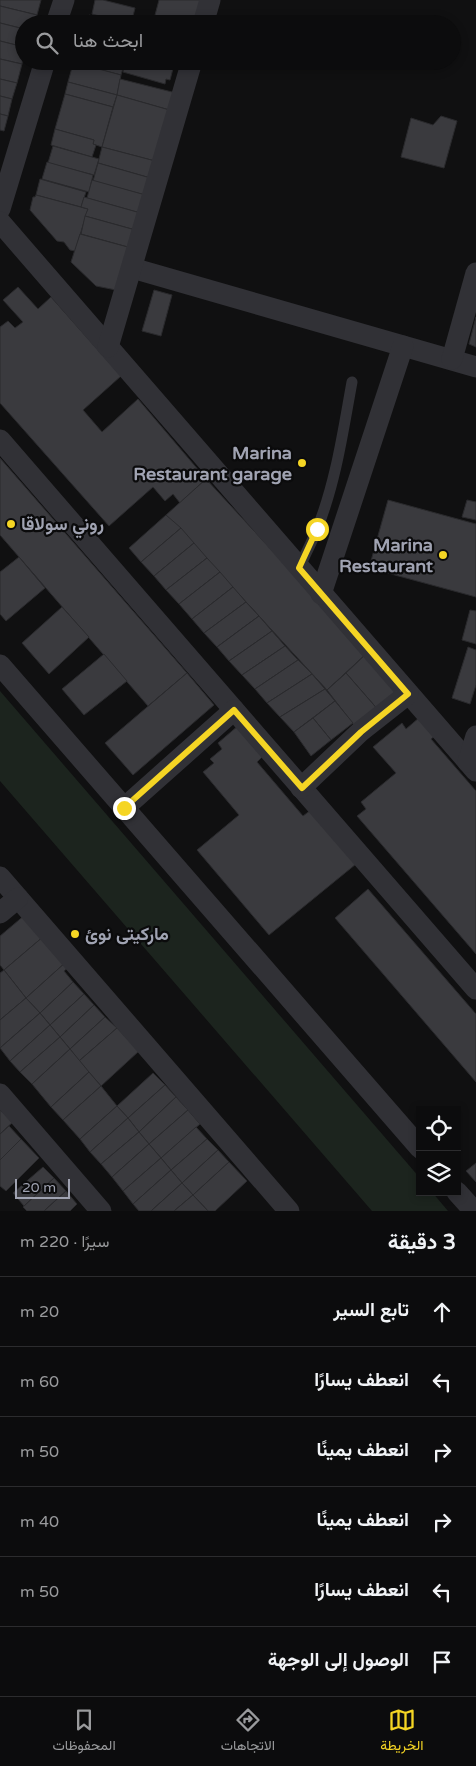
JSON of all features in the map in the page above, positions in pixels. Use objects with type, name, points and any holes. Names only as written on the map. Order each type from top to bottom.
[{"type":"street","points":[[59,15],[64,0]]},
{"type":"street","points":[[206,15],[210,0]]},
{"type":"street","points":[[0,209],[42,70]]},
{"type":"street","points":[[108,348],[189,70]]},
{"type":"street","points":[[0,222],[472,766]]},
{"type":"street","points":[[132,268],[476,367]]},
{"type":"street","points":[[452,359],[476,273]]},
{"type":"street","points":[[321,594],[403,346]]},
{"type":"street","points":[[0,440],[476,989]]},
{"type":"street","points":[[0,665],[416,1143]]},
{"type":"street","points":[[302,788],[361,732],[408,694]]},
{"type":"street","points":[[124,808],[234,710]]},
{"type":"street","points":[[472,766],[476,736]]},
{"type":"street","points":[[0,877],[289,1211]]},
{"type":"street","points":[[0,913],[18,898]]},
{"type":"street","points":[[0,1094],[101,1211]]},
{"type":"street","points":[[461,1196],[474,1211]]},
{"type":"lane","points":[[299,568],[317,529],[331,488],[352,382]]},
{"type":"shaded area","points":[[0,691],[416,1173],[416,1196],[435,1196],[448,1211],[372,1211],[0,781]]},
{"type":"building","points":[[0,0],[41,0],[37,15],[0,6]]},
{"type":"building","points":[[95,0],[103,0],[135,8],[133,15],[92,14]]},
{"type":"building","points":[[159,0],[201,0],[198,15],[155,15]]},
{"type":"building","points":[[0,6],[37,15],[15,15],[15,27],[0,23]]},
{"type":"building","points":[[0,23],[15,27],[15,45],[0,41]]},
{"type":"building","points":[[0,41],[15,45],[15,62],[0,59]]},
{"type":"building","points":[[0,59],[15,62],[15,70],[20,70],[17,83],[0,79]]},
{"type":"building","points":[[71,70],[102,70],[121,75],[117,95],[68,82]]},
{"type":"building","points":[[102,70],[122,70],[121,75]]},
{"type":"building","points":[[124,70],[173,70],[170,80],[166,79],[165,84],[123,72]]},
{"type":"building","points":[[0,79],[17,83],[12,99],[0,96]]},
{"type":"building","points":[[120,79],[176,93],[173,111],[117,95]]},
{"type":"building","points":[[68,82],[117,95],[113,107],[65,94]]},
{"type":"building","points":[[65,94],[113,107],[102,147],[93,144],[94,140],[55,129]]},
{"type":"building","points":[[117,95],[173,111],[159,162],[102,147]]},
{"type":"building","points":[[0,96],[12,99],[8,116],[0,114]]},
{"type":"building","points":[[0,114],[8,116],[4,131],[0,130]]},
{"type":"building","points":[[441,116],[457,121],[444,168],[401,157],[411,118],[433,125]]},
{"type":"building","points":[[55,129],[94,140],[93,144],[96,145],[92,157],[51,145]]},
{"type":"building","points":[[53,146],[99,159],[94,175],[48,163]]},
{"type":"building","points":[[102,147],[159,162],[154,179],[98,163]]},
{"type":"building","points":[[47,162],[93,175],[89,192],[42,179]]},
{"type":"building","points":[[98,163],[154,179],[149,196],[93,181]]},
{"type":"building","points":[[40,179],[86,192],[81,207],[36,195]]},
{"type":"building","points":[[92,180],[149,196],[144,214],[87,198]]},
{"type":"building","points":[[36,195],[88,209],[75,251],[70,250],[64,242],[57,241],[30,210],[33,197]]},
{"type":"building","points":[[84,197],[144,214],[139,231],[85,216],[88,209],[81,207]]},
{"type":"building","points":[[85,216],[139,231],[135,249],[81,234]]},
{"type":"building","points":[[80,234],[135,249],[121,291],[96,286],[71,262]]},
{"type":"building","points":[[18,287],[38,309],[51,297],[121,376],[83,410],[102,432],[138,399],[206,479],[180,503],[173,494],[165,501],[153,487],[109,526],[0,403],[0,327],[8,321],[15,328],[23,322],[3,300]]},
{"type":"building","points":[[154,290],[172,295],[161,336],[142,331]]},
{"type":"building","points":[[476,317],[476,347],[469,344]]},
{"type":"building","points":[[0,458],[187,673],[148,706],[0,535]]},
{"type":"building","points":[[206,479],[367,653],[327,690],[166,515]]},
{"type":"building","points":[[388,500],[476,524],[476,597],[369,568]]},
{"type":"building","points":[[467,500],[476,502],[476,520],[462,517]]},
{"type":"building","points":[[166,515],[181,528],[141,562],[129,548]]},
{"type":"building","points":[[181,528],[194,543],[154,576],[141,562]]},
{"type":"building","points":[[194,543],[207,558],[166,590],[154,576]]},
{"type":"building","points":[[19,557],[45,588],[6,621],[0,614],[0,572]]},
{"type":"building","points":[[207,558],[220,572],[179,604],[166,590]]},
{"type":"building","points":[[220,572],[233,587],[192,619],[179,604]]},
{"type":"building","points":[[233,587],[246,602],[204,633],[192,619]]},
{"type":"building","points":[[246,602],[259,616],[217,647],[204,633]]},
{"type":"building","points":[[62,607],[89,637],[49,674],[22,643]]},
{"type":"building","points":[[470,610],[476,611],[476,644],[462,640]]},
{"type":"building","points":[[259,616],[272,631],[229,661],[217,647]]},
{"type":"building","points":[[272,631],[285,646],[242,675],[229,661]]},
{"type":"building","points":[[285,646],[298,660],[255,689],[242,675]]},
{"type":"building","points":[[468,647],[476,650],[476,685],[470,704],[452,698]]},
{"type":"building","points":[[367,653],[402,692],[380,712],[346,673]]},
{"type":"building","points":[[104,654],[127,681],[84,715],[62,689]]},
{"type":"building","points":[[298,660],[312,674],[267,703],[255,689]]},
{"type":"building","points":[[187,673],[214,705],[133,775],[105,743]]},
{"type":"building","points":[[346,673],[380,712],[357,729],[327,690]]},
{"type":"building","points":[[312,674],[325,689],[280,717],[267,703]]},
{"type":"building","points":[[325,689],[335,701],[294,732],[280,717]]},
{"type":"building","points":[[335,701],[353,723],[331,740],[313,718]]},
{"type":"building","points":[[420,717],[436,735],[431,739],[476,791],[476,954],[357,816],[366,809],[361,802],[396,773],[373,747],[402,723],[406,729]]},
{"type":"building","points":[[313,718],[331,740],[311,756],[294,732]]},
{"type":"building","points":[[239,725],[264,755],[257,762],[303,816],[311,810],[356,864],[269,935],[197,850],[239,815],[203,772],[214,763],[210,759],[222,749],[218,743]]},
{"type":"building","points":[[368,889],[476,1014],[476,1082],[335,918]]},
{"type":"building","points":[[26,914],[44,936],[4,970],[0,965],[0,936]]},
{"type":"building","points":[[44,936],[66,962],[26,998],[4,970]]},
{"type":"building","points":[[66,962],[70,966],[64,971],[73,982],[40,1013],[26,998]]},
{"type":"building","points":[[4,970],[26,998],[0,1020],[0,973]]},
{"type":"building","points":[[73,982],[84,994],[50,1025],[40,1013]]},
{"type":"building","points":[[84,994],[94,1005],[60,1037],[50,1025]]},
{"type":"building","points":[[26,998],[40,1013],[0,1048],[0,1020]]},
{"type":"building","points":[[94,1005],[105,1017],[70,1049],[60,1037]]},
{"type":"building","points":[[40,1013],[50,1025],[10,1061],[0,1048]]},
{"type":"building","points":[[105,1017],[117,1028],[79,1061],[70,1049]]},
{"type":"building","points":[[50,1025],[60,1037],[20,1072],[10,1061]]},
{"type":"building","points":[[117,1028],[139,1051],[101,1086],[79,1061]]},
{"type":"building","points":[[60,1037],[70,1049],[32,1084],[20,1072]]},
{"type":"building","points":[[70,1049],[89,1072],[51,1107],[32,1084]]},
{"type":"building","points":[[89,1072],[101,1086],[63,1120],[51,1107]]},
{"type":"building","points":[[153,1073],[165,1085],[128,1118],[117,1106]]},
{"type":"building","points":[[165,1085],[176,1097],[139,1132],[128,1118]]},
{"type":"building","points":[[101,1086],[117,1106],[80,1139],[63,1120]]},
{"type":"building","points":[[176,1097],[188,1110],[149,1144],[139,1132]]},
{"type":"building","points":[[117,1106],[128,1118],[90,1152],[80,1139]]},
{"type":"building","points":[[0,1110],[14,1121],[0,1134]]},
{"type":"building","points":[[188,1110],[200,1124],[161,1158],[149,1144]]},
{"type":"building","points":[[128,1118],[139,1132],[101,1164],[90,1152]]},
{"type":"building","points":[[9,1126],[21,1139],[0,1160],[0,1134]]},
{"type":"building","points":[[196,1127],[207,1139],[171,1170],[161,1158]]},
{"type":"building","points":[[139,1132],[149,1144],[112,1177],[101,1164]]},
{"type":"building","points":[[21,1139],[39,1158],[6,1191],[0,1186],[0,1160]]},
{"type":"building","points":[[207,1139],[218,1150],[182,1183],[171,1170]]},
{"type":"building","points":[[149,1144],[161,1158],[123,1191],[112,1177]]},
{"type":"building","points":[[218,1150],[229,1162],[193,1195],[182,1183]]},
{"type":"building","points":[[161,1158],[171,1170],[133,1204],[123,1191]]},
{"type":"building","points":[[229,1162],[247,1181],[215,1211],[208,1211],[193,1195]]},
{"type":"building","points":[[476,1163],[476,1182],[466,1171]]},
{"type":"building","points":[[43,1167],[54,1178],[24,1206],[13,1193]]},
{"type":"building","points":[[171,1170],[182,1183],[151,1211],[139,1211],[133,1204]]},
{"type":"building","points":[[54,1178],[66,1191],[44,1211],[27,1211],[23,1207]]},
{"type":"building","points":[[182,1183],[193,1195],[174,1211],[151,1211]]},
{"type":"building","points":[[66,1191],[77,1204],[70,1211],[44,1211]]},
{"type":"building","points":[[193,1195],[208,1211],[174,1211]]},
{"type":"place","name":"Marina Restaurant garage","points":[[302,463]]},
{"type":"place","name":"روني سولاقا","points":[[11,524]]},
{"type":"place","name":"Marina Restaurant","points":[[443,555]]},
{"type":"place","name":"مارکیتی نوئ","points":[[75,934]]},
{"type":"route","points":[[124,808],[234,710],[302,788],[361,732],[408,694],[299,568],[317,529]]}]
